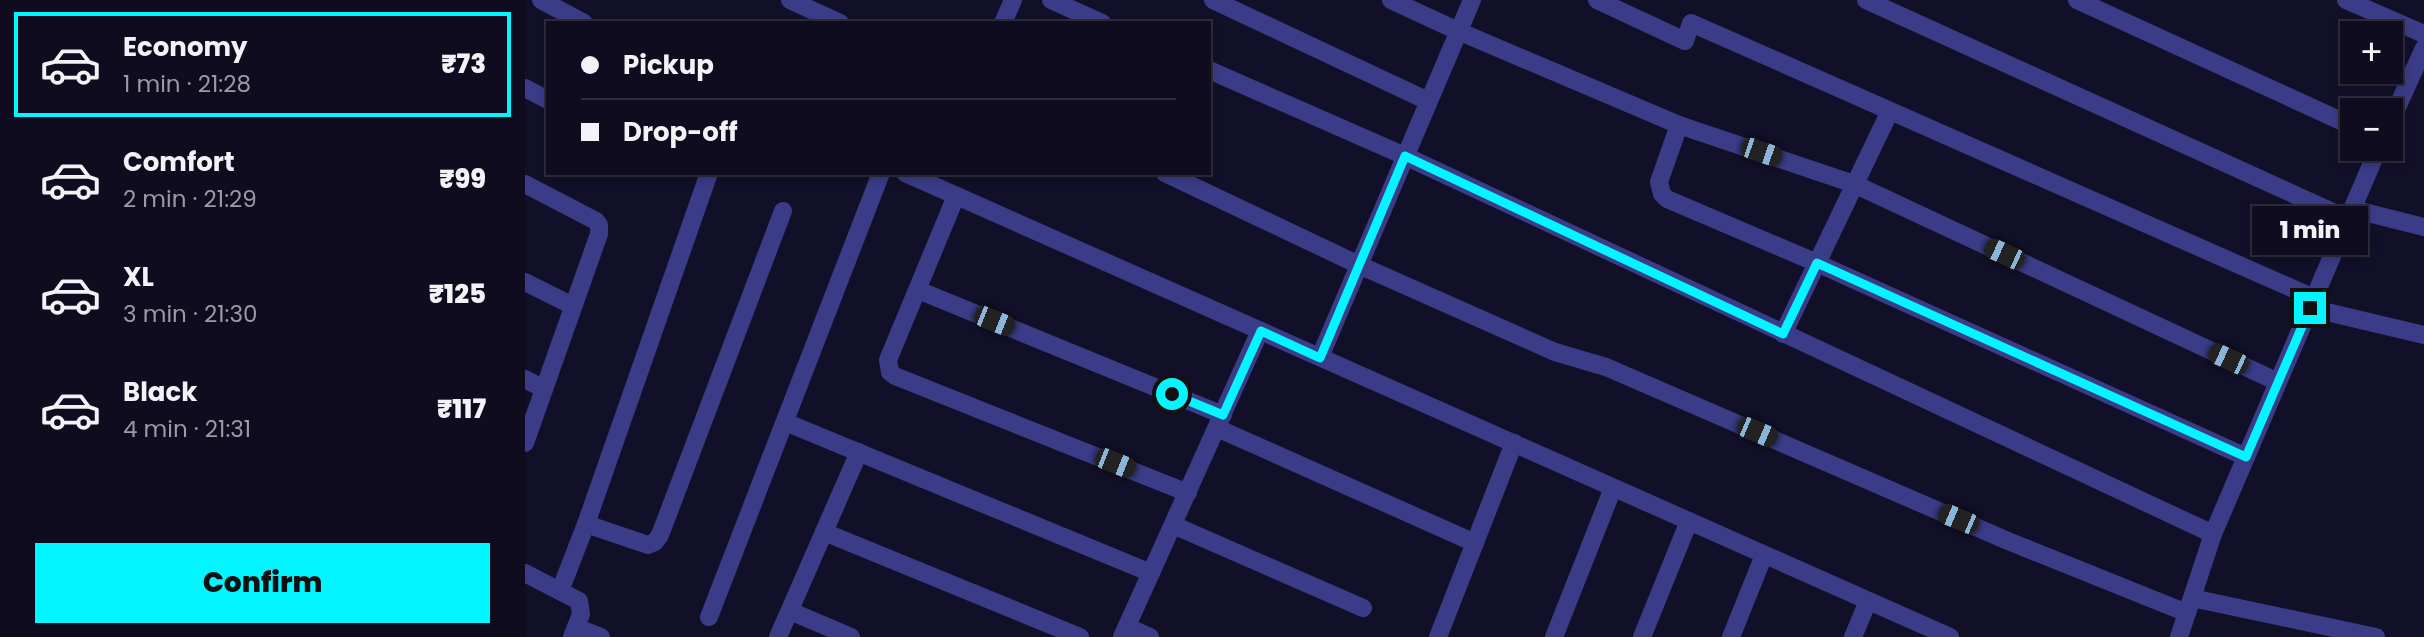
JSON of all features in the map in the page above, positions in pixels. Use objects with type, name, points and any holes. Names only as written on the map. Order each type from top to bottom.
[{"type":"street","points":[[541,0],[579,21]]},
{"type":"street","points":[[790,0],[836,21]]},
{"type":"street","points":[[1004,21],[1013,0]]},
{"type":"street","points":[[1051,0],[1098,21]]},
{"type":"street","points":[[1213,0],[1428,102]]},
{"type":"street","points":[[1391,0],[1679,125],[1854,184],[2278,382]]},
{"type":"street","points":[[1320,358],[1472,0]]},
{"type":"street","points":[[1597,0],[1685,41],[1691,23],[2312,303],[2424,335]]},
{"type":"street","points":[[1866,0],[2350,214],[2424,227]]},
{"type":"street","points":[[2077,0],[2340,121]]},
{"type":"street","points":[[2346,0],[2424,34]]},
{"type":"street","points":[[2401,98],[2424,48]]},
{"type":"street","points":[[1211,71],[1405,156],[2213,534]]},
{"type":"street","points":[[525,88],[546,99]]},
{"type":"street","points":[[1783,334],[1890,111]]},
{"type":"street","points":[[1679,125],[1660,182],[1662,194],[1667,199],[1817,263],[2246,457]]},
{"type":"street","points":[[2179,637],[2213,534],[2373,161]]},
{"type":"street","points":[[560,591],[708,175]]},
{"type":"street","points":[[709,617],[880,175]]},
{"type":"street","points":[[915,175],[934,179],[956,196],[1942,635]]},
{"type":"street","points":[[1169,175],[1359,265],[1555,352],[1606,367],[2008,541],[2189,606],[2376,637]]},
{"type":"street","points":[[525,184],[599,225],[599,234],[525,443]]},
{"type":"street","points":[[956,196],[888,360],[890,372],[1188,492]]},
{"type":"street","points":[[586,524],[648,545],[660,536],[783,211]]},
{"type":"street","points":[[525,282],[573,306]]},
{"type":"street","points":[[918,289],[1220,421],[1475,543]]},
{"type":"street","points":[[1150,637],[1125,632],[1261,331]]},
{"type":"street","points":[[525,379],[544,389]]},
{"type":"street","points":[[785,422],[1151,573]]},
{"type":"street","points":[[1438,637],[1514,443]]},
{"type":"street","points":[[778,637],[859,452]]},
{"type":"street","points":[[1554,637],[1613,488]]},
{"type":"street","points":[[1642,637],[1689,521]]},
{"type":"street","points":[[1173,525],[1363,608]]},
{"type":"street","points":[[824,532],[1080,637]]},
{"type":"street","points":[[1731,637],[1764,555]]},
{"type":"street","points":[[525,573],[579,601],[581,614],[574,632],[601,637]]},
{"type":"street","points":[[1853,637],[1868,601]]},
{"type":"street","points":[[790,611],[851,637]]},
{"type":"route","points":[[1172,394],[1223,415],[1261,331],[1320,358],[1405,156],[1783,334],[1817,263],[2246,457],[2310,308]]}]
